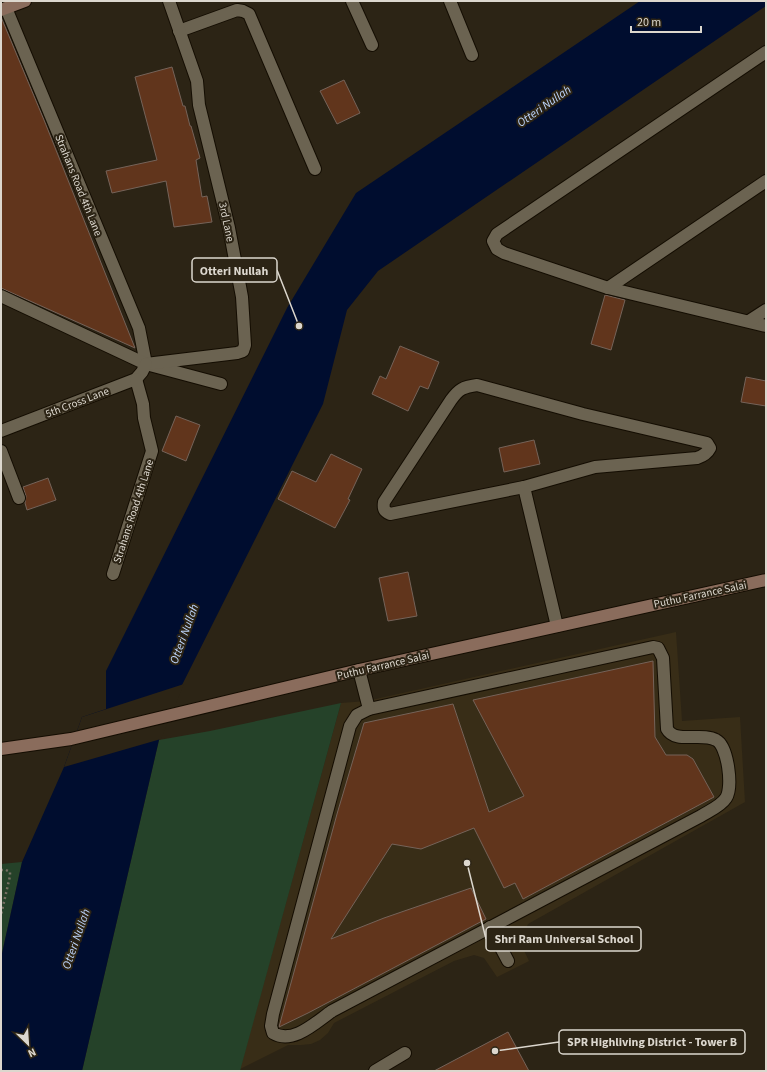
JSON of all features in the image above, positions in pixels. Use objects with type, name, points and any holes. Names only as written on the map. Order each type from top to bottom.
[{"type":"street","points":[[4,9],[25,1]]},
{"type":"street","name":"3rd Lane","points":[[146,364],[237,354],[243,351],[245,345],[242,297],[229,228],[199,105],[197,80],[168,1]]},
{"type":"street","points":[[352,1],[372,45]]},
{"type":"street","points":[[450,1],[472,55]]},
{"type":"street","name":"Strahans Road 4th Lane","points":[[4,9],[139,328],[146,364]]},
{"type":"street","points":[[179,31],[237,10],[249,14],[315,169]]},
{"type":"street","points":[[766,52],[496,234],[494,241],[497,249],[504,254],[608,288],[766,326]]},
{"type":"street","points":[[608,288],[766,181]]},
{"type":"street","points":[[1,296],[146,364],[221,384]]},
{"type":"street","points":[[749,321],[766,310]]},
{"type":"street","points":[[136,379],[146,364]]},
{"type":"street","name":"Strahans Road 4th Lane","points":[[113,574],[152,451],[144,418],[143,404],[136,379]]},
{"type":"street","name":"5th Cross Lane","points":[[1,431],[136,379]]},
{"type":"street","points":[[477,385],[583,414],[707,443],[710,448],[708,452],[697,458],[595,467],[524,487],[390,514],[385,511],[384,508],[384,502],[451,400],[458,392],[466,387],[477,385]]},
{"type":"street","points":[[1,451],[19,498]]},
{"type":"street","points":[[524,487],[558,626]]},
{"type":"street","name":"Puthu Farrance Salai","points":[[1,749],[71,739],[359,670],[766,580]]},
{"type":"street","points":[[658,648],[663,658],[667,729],[670,734],[676,737],[699,736],[712,738],[718,741],[724,750],[728,765],[729,791],[726,798],[717,806],[332,1011],[310,1028],[297,1034],[278,1036],[272,1033],[271,1026],[273,1014],[350,726],[358,715],[369,709],[658,648]]},
{"type":"street","points":[[359,670],[369,709]]},
{"type":"street","points":[[490,927],[508,962]]},
{"type":"street","points":[[375,1071],[405,1053]]},
{"type":"path","points":[[1,870],[10,872],[10,876],[1,915]]},
{"type":"shaded area","points":[[676,632],[682,721],[740,717],[745,802],[528,924],[520,942],[529,961],[497,977],[484,958],[474,955],[454,961],[334,1023],[328,1033],[320,1040],[311,1044],[288,1045],[240,1069],[341,703],[367,701]]},
{"type":"green space","points":[[341,703],[240,1071],[82,1071],[159,740],[210,731]]},
{"type":"green space","points":[[22,862],[1,958],[1,864]]},
{"type":"water","points":[[640,1],[766,1],[766,6],[378,271],[347,310],[323,404],[182,685],[159,740],[82,1071],[1,1071],[1,958],[22,862],[64,767],[82,717],[106,709],[106,671],[287,308],[356,193]]},
{"type":"pier","points":[[184,684],[161,739],[64,767],[82,717]]},
{"type":"building","points":[[1,17],[44,120],[135,348],[1,288]]},
{"type":"building","points":[[172,67],[200,158],[196,160],[202,197],[207,196],[212,222],[174,227],[166,181],[112,193],[106,171],[157,160],[135,77]]},
{"type":"building","points":[[344,80],[360,113],[337,124],[320,91]]},
{"type":"building","points":[[605,295],[625,300],[611,350],[591,344]]},
{"type":"building","points":[[400,346],[439,362],[428,389],[420,386],[408,411],[372,394],[380,376],[386,379]]},
{"type":"building","points":[[746,377],[766,381],[766,406],[741,402]]},
{"type":"building","points":[[176,416],[200,425],[186,461],[162,451]]},
{"type":"building","points":[[534,440],[540,464],[504,472],[499,448]]},
{"type":"building","points":[[331,454],[362,469],[348,499],[350,500],[335,528],[278,499],[292,471],[316,482]]},
{"type":"building","points":[[48,478],[56,500],[27,510],[25,503],[26,496],[23,487]]},
{"type":"building","points":[[408,572],[417,616],[388,621],[379,578]]},
{"type":"building","points":[[653,661],[655,737],[666,755],[687,755],[693,759],[714,797],[523,899],[515,883],[504,888],[474,828],[421,849],[392,844],[331,939],[384,918],[471,888],[486,919],[279,1027],[337,814],[364,723],[453,704],[489,812],[524,796],[473,700]]},
{"type":"building","points":[[508,1032],[529,1071],[434,1071]]},
{"type":"place","name":"Otteri Nullah","points":[[299,326]]},
{"type":"place","name":"Shri Ram Universal School","points":[[467,863]]},
{"type":"place","name":"SPR Highliving District - Tower B","points":[[495,1051]]}]
